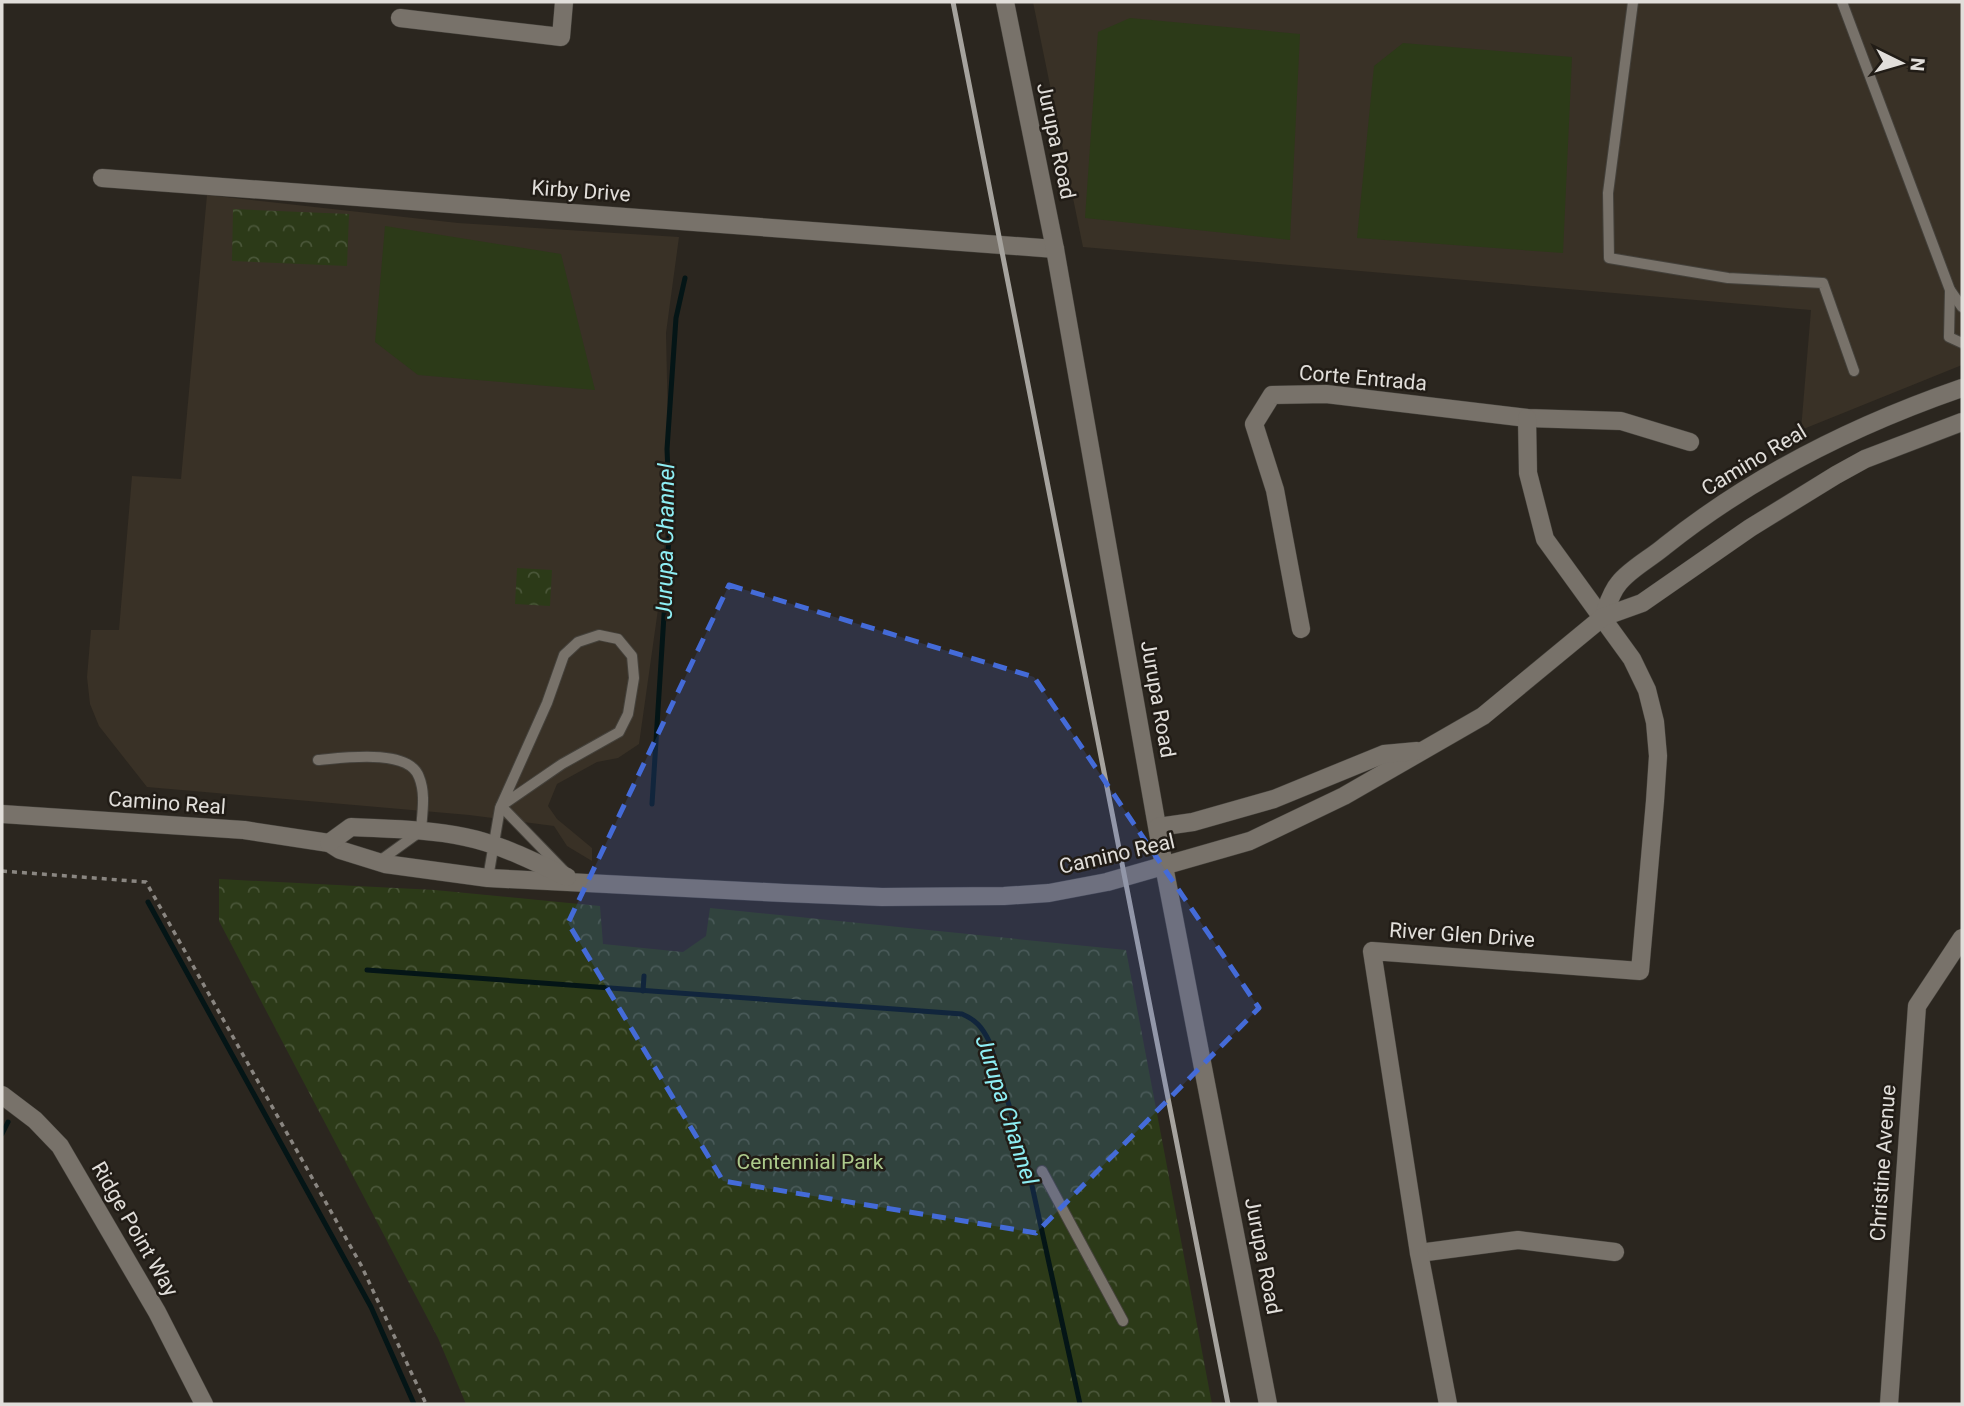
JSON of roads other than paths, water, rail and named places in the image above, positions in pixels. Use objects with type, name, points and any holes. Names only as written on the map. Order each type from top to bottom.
[{"type":"street","points":[[400,18],[561,37],[564,2]]},
{"type":"street","name":"Jurupa Road","points":[[1005,2],[1055,248],[1164,866],[1268,1404]]},
{"type":"street","name":"Kirby Drive","points":[[102,178],[1055,248]]},
{"type":"street","name":"Camino Real","points":[[1602,617],[1618,583],[1693,524],[1776,471],[1835,439],[1908,407],[1962,388]]},
{"type":"street","name":"Corte Entrada","points":[[1301,629],[1275,490],[1254,424],[1272,395],[1326,394],[1527,418],[1621,421],[1690,442]]},
{"type":"street","points":[[1527,418],[1528,473],[1545,539],[1602,617]]},
{"type":"street","name":"Camino Real","points":[[2,814],[244,830],[329,843],[340,850],[378,862],[488,878],[882,897],[1049,893],[1107,882],[1250,841],[1424,751],[1483,716],[1602,617],[1642,603],[1749,528],[1865,459],[1962,422]]},
{"type":"street","name":"River Glen Drive","points":[[1448,1404],[1419,1253],[1372,951],[1640,971],[1656,801],[1656,733],[1647,690],[1632,659],[1602,617]]},
{"type":"street","points":[[1158,827],[1193,822],[1273,799],[1384,754],[1424,751]]},
{"type":"street","name":"Camino Real","points":[[329,843],[351,827],[468,837],[573,880]]},
{"type":"street","name":"Christine Avenue","points":[[1889,1404],[1917,1006],[1962,938]]},
{"type":"street","name":"Ridge Point Way","points":[[2,1095],[35,1120],[60,1146],[157,1312],[204,1404]]},
{"type":"street","points":[[1419,1253],[1518,1240],[1615,1252]]},
{"type":"lane","points":[[1633,2],[1608,193],[1609,258],[1728,278],[1824,283],[1854,371]]},
{"type":"lane","points":[[1842,2],[1950,290],[1962,307]]},
{"type":"lane","points":[[1950,290],[1949,337],[1962,344]]},
{"type":"lane","points":[[488,878],[501,806],[547,703],[564,655],[578,642],[599,635],[618,639],[632,656],[634,678],[628,714],[620,732],[562,764],[501,806]]},
{"type":"lane","points":[[318,760],[359,756],[401,760],[418,773],[423,792],[421,831],[378,862]]},
{"type":"lane","points":[[501,806],[573,880]]},
{"type":"lane","points":[[1042,1171],[1124,1321]]},
{"type":"waterway","name":"Jurupa Channel","points":[[652,804],[670,521],[667,449],[676,318],[685,278]]},
{"type":"waterway","points":[[148,902],[371,1307],[414,1404]]},
{"type":"waterway","name":"Jurupa Channel","points":[[367,970],[962,1014],[971,1019],[989,1041],[1027,1163],[1080,1404]]},
{"type":"waterway","name":"Jurupa Channel","points":[[643,991],[644,976]]},
{"type":"waterway","points":[[2,1134],[8,1122]]},
{"type":"railway","points":[[953,2],[1228,1404]]},
{"type":"park label","name":"Centennial Park","points":[[810,1162]]}]
